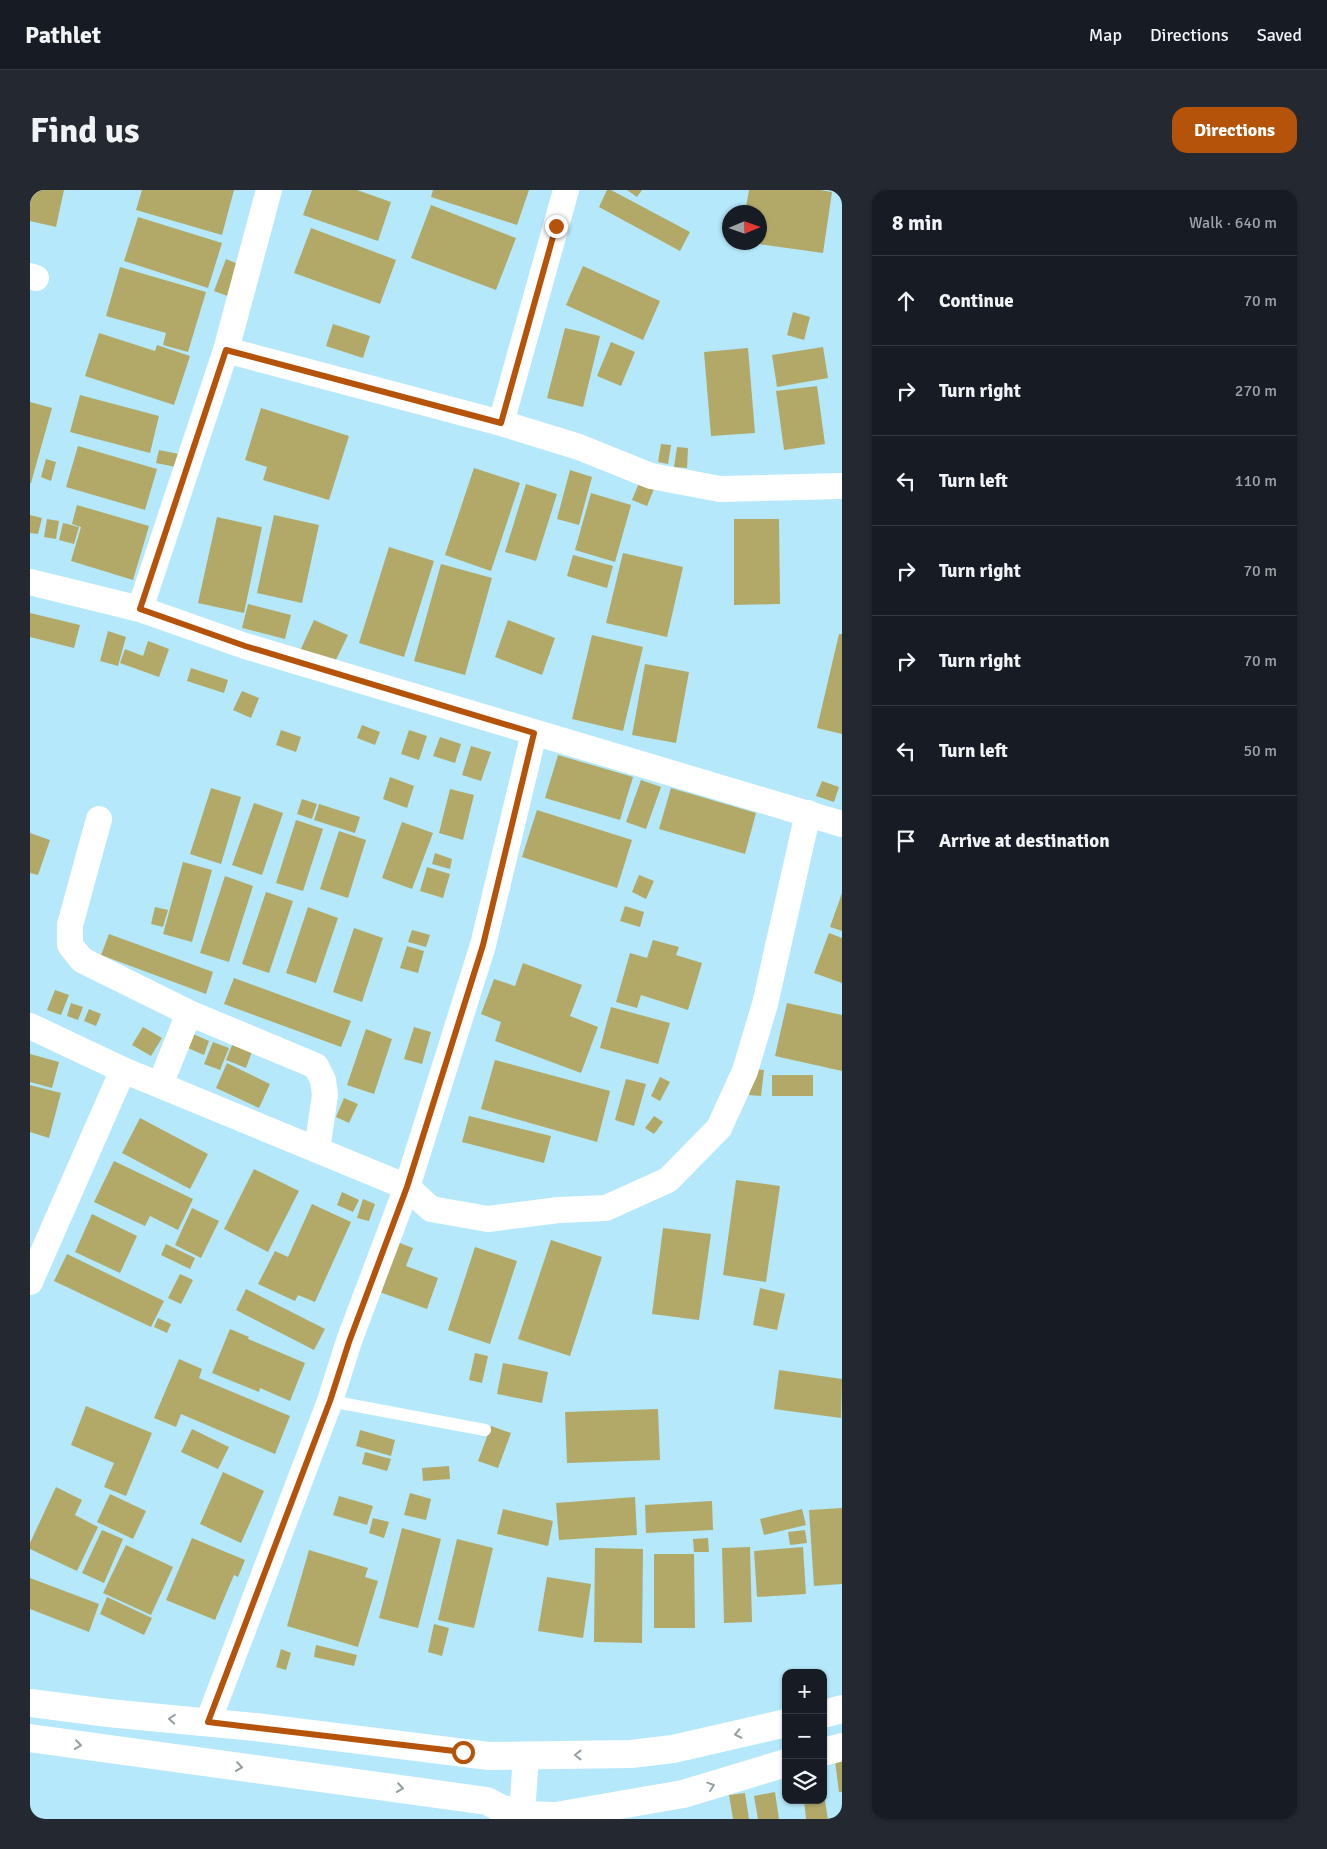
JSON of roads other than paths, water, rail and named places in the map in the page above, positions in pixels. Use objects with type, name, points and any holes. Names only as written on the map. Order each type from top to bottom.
[{"type":"main road","points":[[30,1703],[108,1713],[208,1722],[489,1756],[632,1754],[674,1749],[782,1724]]},
{"type":"main road","points":[[827,1713],[842,1709]]},
{"type":"main road","points":[[30,1738],[484,1810],[518,1810],[522,1815],[556,1816],[683,1794]]},
{"type":"main road","points":[[827,1751],[842,1747]]},
{"type":"main road","points":[[612,1819],[683,1794],[782,1764]]},
{"type":"street","points":[[140,609],[226,350],[269,190]]},
{"type":"street","points":[[501,423],[566,190]]},
{"type":"street","points":[[226,350],[501,423],[578,447],[651,476],[720,489],[842,486]]},
{"type":"street","points":[[30,582],[140,609],[245,646],[842,824]]},
{"type":"street","points":[[208,1722],[330,1401],[349,1342],[407,1187],[483,945],[534,733]]},
{"type":"street","points":[[30,1026],[123,1070],[407,1187],[431,1209],[488,1219],[559,1210],[606,1208],[668,1180],[719,1128],[746,1071],[765,1004],[808,813]]},
{"type":"street","points":[[99,819],[70,925],[70,945],[82,960],[189,1013],[316,1066],[323,1080],[325,1095],[318,1150]]},
{"type":"street","points":[[160,1085],[189,1013]]},
{"type":"street","points":[[30,1282],[123,1070]]},
{"type":"street","points":[[522,1815],[526,1755]]},
{"type":"lane","points":[[330,1401],[485,1430]]}]
